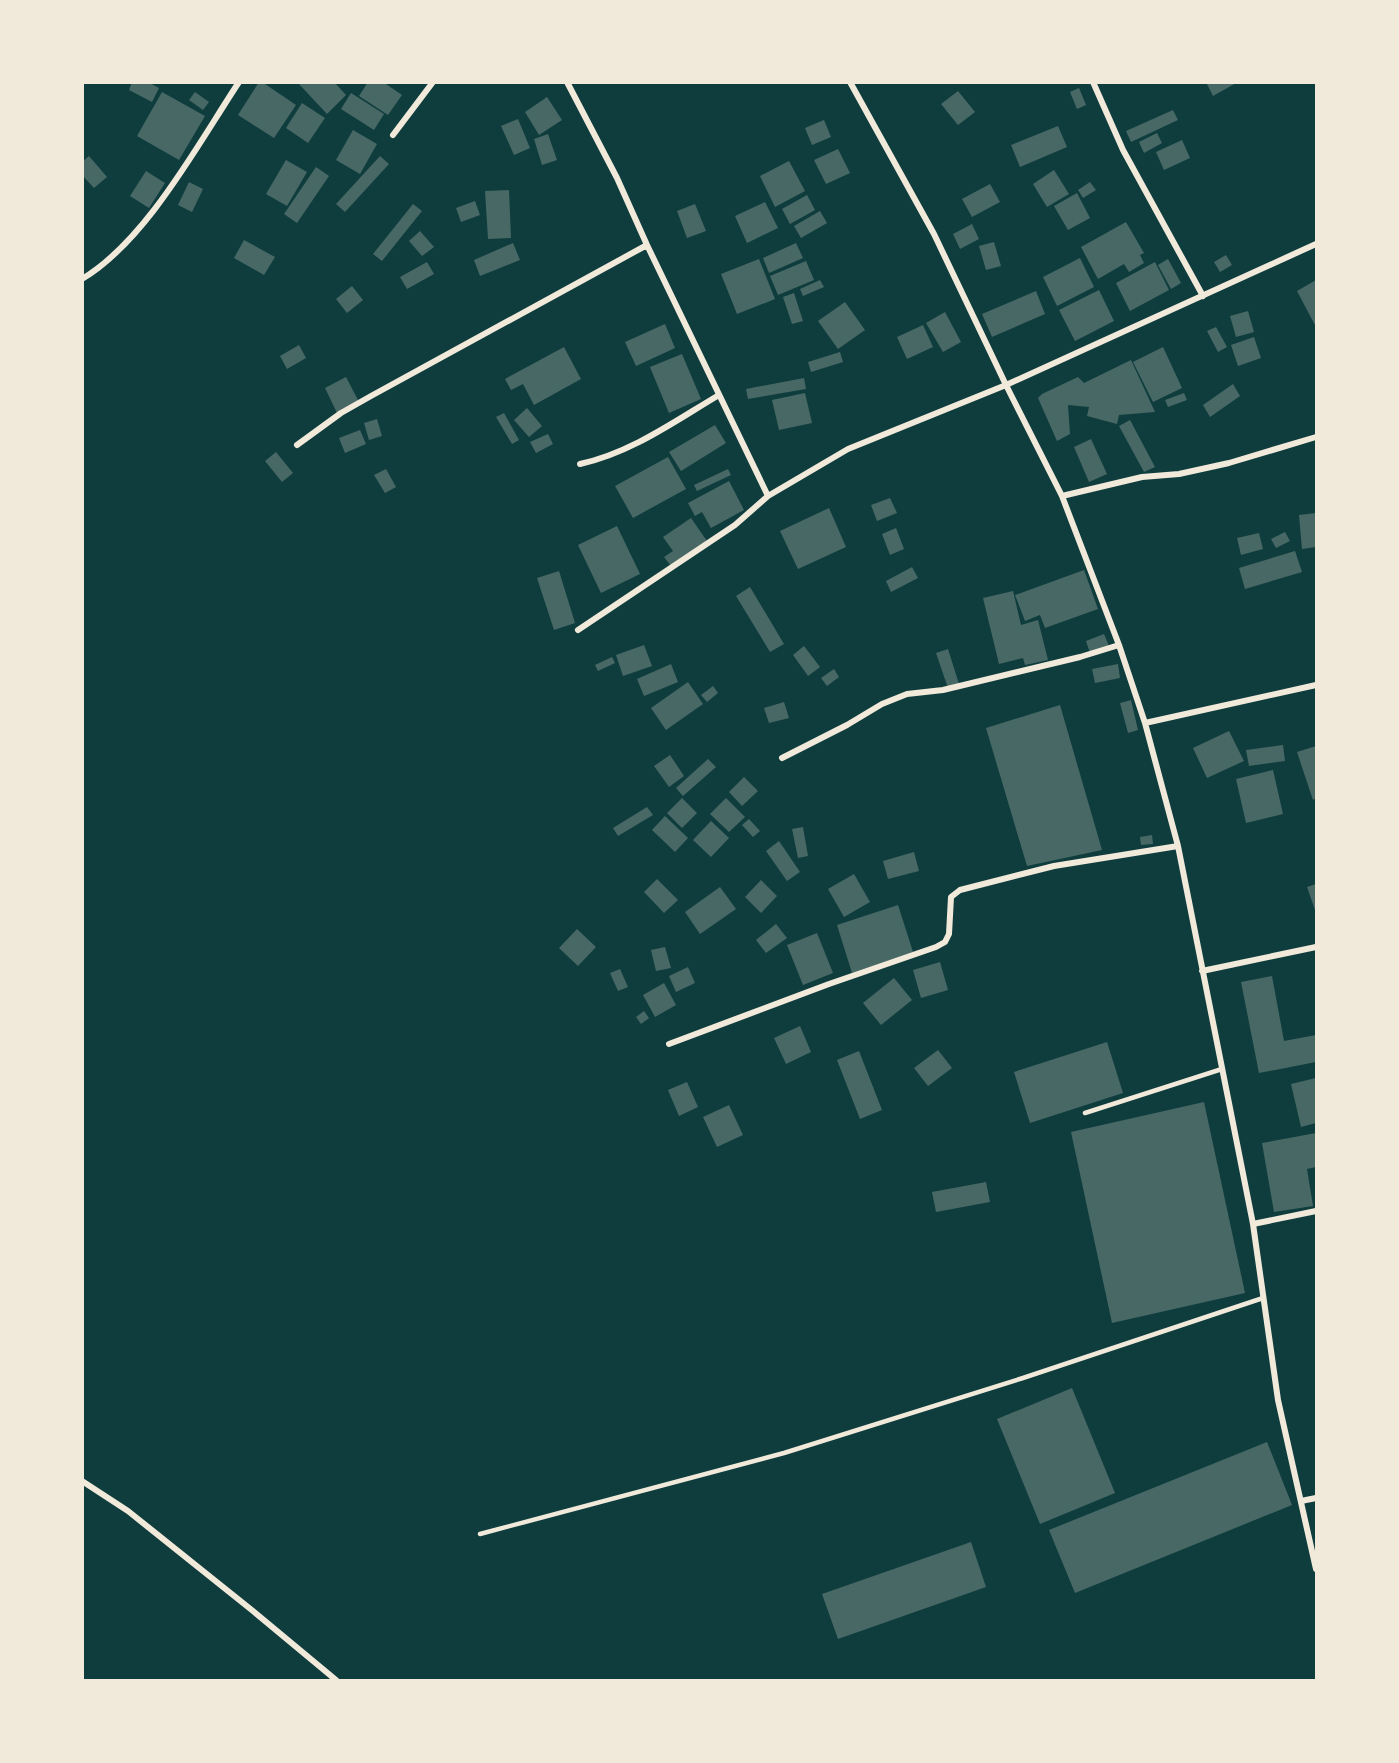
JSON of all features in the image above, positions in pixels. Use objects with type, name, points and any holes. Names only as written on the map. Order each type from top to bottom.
[{"type":"street","points":[[82,279],[128,242],[180,173],[239,82]]},
{"type":"street","points":[[393,135],[434,82]]},
{"type":"street","points":[[567,82],[617,178],[768,496]]},
{"type":"street","points":[[850,82],[934,234],[1062,496],[1119,645],[1145,723],[1178,846],[1253,1224],[1278,1400],[1317,1569]]},
{"type":"street","points":[[1093,82],[1123,150],[1203,296]]},
{"type":"street","points":[[297,445],[371,396],[647,244]]},
{"type":"street","points":[[578,630],[735,525],[768,496],[848,449],[1006,385],[1317,244]]},
{"type":"street","points":[[580,464],[602,459],[630,447],[719,394]]},
{"type":"street","points":[[1062,496],[1142,477],[1179,474],[1229,463],[1317,437]]},
{"type":"street","points":[[782,758],[847,725],[882,704],[907,694],[943,690],[1080,657],[1119,645]]},
{"type":"street","points":[[1145,723],[1317,685]]},
{"type":"street","points":[[669,1044],[936,947],[945,942],[949,934],[951,897],[960,890],[1054,866],[1178,846]]},
{"type":"street","points":[[1202,971],[1317,947]]},
{"type":"street","points":[[1253,1224],[1317,1211]]},
{"type":"street","points":[[82,1481],[128,1512],[254,1611],[336,1680]]},
{"type":"street","points":[[1301,1501],[1317,1498]]},
{"type":"lane","points":[[1084,1113],[1222,1070]]},
{"type":"lane","points":[[480,1534],[784,1453],[1023,1378],[1263,1298]]},
{"type":"building","points":[[132,82],[148,82],[159,88],[152,102],[129,90]]},
{"type":"building","points":[[259,82],[296,105],[274,138],[238,115]]},
{"type":"building","points":[[301,82],[334,82],[346,95],[327,114],[299,84]]},
{"type":"building","points":[[368,82],[383,82],[402,95],[388,115],[359,96]]},
{"type":"building","points":[[1206,82],[1238,82],[1213,96]]},
{"type":"building","points":[[1079,88],[1086,105],[1077,109],[1070,92]]},
{"type":"building","points":[[958,91],[975,112],[958,125],[941,104]]},
{"type":"building","points":[[162,92],[205,116],[179,160],[137,136]]},
{"type":"building","points":[[195,92],[209,102],[203,110],[189,100]]},
{"type":"building","points":[[351,93],[384,114],[374,130],[341,109]]},
{"type":"building","points":[[547,97],[562,120],[539,135],[525,112]]},
{"type":"building","points":[[302,103],[325,118],[308,143],[286,128]]},
{"type":"building","points":[[1173,110],[1178,120],[1131,142],[1126,131]]},
{"type":"building","points":[[518,119],[530,148],[514,155],[501,126]]},
{"type":"building","points":[[824,120],[831,137],[812,145],[805,128]]},
{"type":"building","points":[[1058,126],[1067,147],[1020,167],[1011,145]]},
{"type":"building","points":[[353,130],[377,144],[360,174],[336,160]]},
{"type":"building","points":[[1157,133],[1162,143],[1144,153],[1139,142]]},
{"type":"building","points":[[548,134],[557,160],[542,165],[534,139]]},
{"type":"building","points":[[1182,140],[1190,158],[1164,170],[1156,152]]},
{"type":"building","points":[[838,149],[850,173],[826,184],[814,160]]},
{"type":"building","points":[[89,156],[107,177],[94,188],[82,175],[82,162]]},
{"type":"building","points":[[380,156],[389,164],[345,212],[336,204]]},
{"type":"building","points":[[286,160],[307,172],[287,206],[266,194]]},
{"type":"building","points":[[789,161],[805,191],[775,207],[760,176]]},
{"type":"building","points":[[316,167],[329,176],[297,223],[284,214]]},
{"type":"building","points":[[1054,170],[1069,194],[1047,207],[1033,184]]},
{"type":"building","points":[[146,171],[165,183],[149,208],[130,196]]},
{"type":"building","points":[[189,182],[203,189],[192,212],[178,205]]},
{"type":"building","points":[[1090,182],[1096,190],[1083,198],[1078,190]]},
{"type":"building","points":[[990,184],[1000,202],[972,217],[962,199]]},
{"type":"building","points":[[509,190],[511,238],[488,239],[485,191]]},
{"type":"building","points":[[1077,193],[1090,218],[1068,230],[1054,206]]},
{"type":"building","points":[[807,195],[815,210],[790,224],[782,209]]},
{"type":"building","points":[[475,201],[480,215],[461,222],[456,208]]},
{"type":"building","points":[[765,202],[778,228],[747,243],[735,216]]},
{"type":"building","points":[[413,204],[422,211],[382,261],[373,254]]},
{"type":"building","points":[[695,204],[706,231],[687,238],[677,211]]},
{"type":"building","points":[[820,211],[827,223],[801,238],[794,226]]},
{"type":"building","points":[[1126,222],[1144,253],[1140,255],[1144,263],[1129,272],[1124,264],[1098,279],[1081,247]]},
{"type":"building","points":[[972,224],[979,239],[960,249],[953,234]]},
{"type":"building","points":[[420,231],[434,247],[422,256],[409,241]]},
{"type":"building","points":[[244,240],[275,257],[264,275],[234,258]]},
{"type":"building","points":[[994,242],[1001,266],[986,270],[979,246]]},
{"type":"building","points":[[513,243],[520,260],[480,276],[474,260]]},
{"type":"building","points":[[796,243],[803,258],[769,273],[763,258]]},
{"type":"building","points":[[1226,255],[1232,265],[1220,272],[1214,262]]},
{"type":"building","points":[[1080,258],[1094,287],[1057,306],[1043,277]]},
{"type":"building","points":[[759,259],[775,299],[737,314],[721,274]]},
{"type":"building","points":[[1168,259],[1181,283],[1171,289],[1158,265]]},
{"type":"building","points":[[806,261],[814,280],[778,295],[770,276]]},
{"type":"building","points":[[427,262],[434,274],[407,289],[400,277]]},
{"type":"building","points":[[1155,262],[1169,290],[1130,311],[1116,283]]},
{"type":"building","points":[[820,280],[824,287],[803,296],[800,289]]},
{"type":"building","points":[[1316,280],[1316,327],[1297,291]]},
{"type":"building","points":[[352,286],[363,300],[347,313],[336,299]]},
{"type":"building","points":[[1099,290],[1114,321],[1075,341],[1059,310]]},
{"type":"building","points":[[1036,291],[1045,314],[992,337],[982,314]]},
{"type":"building","points":[[794,293],[803,321],[792,324],[783,297]]},
{"type":"building","points":[[845,302],[865,330],[838,349],[818,321]]},
{"type":"building","points":[[1248,311],[1254,332],[1236,337],[1230,316]]},
{"type":"building","points":[[945,312],[961,342],[943,352],[926,323]]},
{"type":"building","points":[[665,324],[675,348],[636,366],[625,342]]},
{"type":"building","points":[[923,325],[933,347],[907,359],[897,337]]},
{"type":"building","points":[[1216,327],[1227,347],[1218,352],[1207,331]]},
{"type":"building","points":[[1254,337],[1261,358],[1238,366],[1231,345]]},
{"type":"building","points":[[299,345],[306,358],[287,369],[280,356]]},
{"type":"building","points":[[564,347],[581,379],[534,405],[523,384],[511,390],[505,379]]},
{"type":"building","points":[[1163,347],[1182,388],[1153,402],[1133,362]]},
{"type":"building","points":[[840,352],[843,362],[811,372],[808,362]]},
{"type":"building","points":[[682,354],[701,399],[669,413],[650,367]]},
{"type":"building","points":[[1131,360],[1155,412],[1119,415],[1117,424],[1087,416],[1089,407],[1068,405],[1070,434],[1057,441],[1038,398],[1078,377],[1084,383]]},
{"type":"building","points":[[346,377],[359,402],[337,413],[325,388]]},
{"type":"building","points":[[804,378],[806,389],[748,399],[746,389]]},
{"type":"building","points":[[1233,384],[1240,396],[1210,417],[1203,405]]},
{"type":"building","points":[[805,393],[812,423],[779,430],[772,400]]},
{"type":"building","points":[[1184,393],[1187,400],[1168,407],[1165,400]]},
{"type":"building","points":[[527,408],[542,426],[529,437],[514,420]]},
{"type":"building","points":[[504,413],[519,440],[512,444],[496,417]]},
{"type":"building","points":[[377,419],[382,436],[369,440],[364,423]]},
{"type":"building","points":[[1130,420],[1155,467],[1144,472],[1119,426]]},
{"type":"building","points":[[715,425],[726,443],[681,471],[669,452]]},
{"type":"building","points":[[360,430],[366,444],[345,453],[339,438]]},
{"type":"building","points":[[548,434],[553,444],[536,453],[530,442]]},
{"type":"building","points":[[1091,439],[1107,474],[1089,482],[1074,447]]},
{"type":"building","points":[[276,452],[293,473],[282,482],[265,461]]},
{"type":"building","points":[[668,457],[686,489],[633,518],[615,486]]},
{"type":"building","points":[[386,469],[396,487],[385,493],[374,475]]},
{"type":"building","points":[[728,469],[731,475],[697,491],[694,485]]},
{"type":"building","points":[[729,481],[744,510],[711,528],[702,512],[695,516],[688,503]]},
{"type":"building","points":[[890,498],[897,513],[877,521],[871,505]]},
{"type":"building","points":[[829,508],[846,547],[798,569],[780,531]]},
{"type":"building","points":[[1316,513],[1316,547],[1302,549],[1299,515]]},
{"type":"building","points":[[691,518],[707,541],[671,566],[664,557],[673,551],[663,537]]},
{"type":"building","points":[[617,526],[640,574],[601,593],[578,545]]},
{"type":"building","points":[[896,528],[904,549],[890,555],[882,534]]},
{"type":"building","points":[[1285,532],[1290,541],[1276,548],[1271,539]]},
{"type":"building","points":[[1259,533],[1263,549],[1241,555],[1237,538]]},
{"type":"building","points":[[1295,551],[1302,572],[1245,589],[1239,568]]},
{"type":"building","points":[[912,567],[918,578],[891,592],[886,581]]},
{"type":"building","points":[[1084,570],[1098,609],[1045,628],[1040,615],[1025,621],[1015,595]]},
{"type":"building","points":[[559,571],[575,623],[554,630],[537,578]]},
{"type":"building","points":[[750,587],[784,644],[770,652],[736,596]]},
{"type":"building","points":[[1013,591],[1021,625],[1038,620],[1048,660],[1025,665],[1023,658],[999,664],[983,598]]},
{"type":"building","points":[[1104,634],[1109,646],[1090,653],[1086,641]]},
{"type":"building","points":[[644,645],[652,666],[623,676],[616,655]]},
{"type":"building","points":[[804,646],[820,667],[808,676],[793,655]]},
{"type":"building","points":[[948,649],[959,684],[948,688],[936,653]]},
{"type":"building","points":[[612,657],[615,663],[598,671],[595,665]]},
{"type":"building","points":[[671,664],[678,682],[644,696],[637,679]]},
{"type":"building","points":[[1118,664],[1120,678],[1095,683],[1092,669]]},
{"type":"building","points":[[834,669],[839,677],[827,686],[821,678]]},
{"type":"building","points":[[688,682],[703,704],[666,730],[651,708]]},
{"type":"building","points":[[713,686],[718,693],[707,702],[701,695]]},
{"type":"building","points":[[1131,700],[1138,730],[1128,733],[1120,703]]},
{"type":"building","points":[[784,702],[789,718],[769,723],[764,708]]},
{"type":"building","points":[[1060,705],[1102,850],[1027,866],[986,728]]},
{"type":"building","points":[[1229,731],[1244,761],[1207,778],[1193,748]]},
{"type":"building","points":[[1283,745],[1285,761],[1249,766],[1246,750]]},
{"type":"building","points":[[1316,746],[1316,798],[1313,800],[1297,752]]},
{"type":"building","points":[[670,755],[684,776],[669,787],[654,766]]},
{"type":"building","points":[[708,759],[716,767],[683,796],[676,788]]},
{"type":"building","points":[[1273,770],[1283,814],[1246,823],[1236,779]]},
{"type":"building","points":[[744,777],[758,791],[742,806],[729,792]]},
{"type":"building","points":[[682,798],[697,813],[682,828],[667,813]]},
{"type":"building","points":[[726,798],[745,817],[729,832],[710,814]]},
{"type":"building","points":[[647,807],[653,815],[618,836],[613,828]]},
{"type":"building","points":[[665,816],[688,838],[675,852],[652,830]]},
{"type":"building","points":[[749,819],[760,831],[753,837],[742,825]]},
{"type":"building","points":[[711,821],[729,838],[711,857],[693,840]]},
{"type":"building","points":[[803,827],[808,856],[798,858],[792,829]]},
{"type":"building","points":[[1152,835],[1153,844],[1141,845],[1140,837]]},
{"type":"building","points":[[779,841],[800,872],[787,881],[766,851]]},
{"type":"building","points":[[914,852],[919,871],[888,879],[883,861]]},
{"type":"building","points":[[854,874],[870,902],[844,917],[828,889]]},
{"type":"building","points":[[657,879],[678,900],[664,913],[644,892]]},
{"type":"building","points":[[761,880],[777,896],[761,913],[745,897]]},
{"type":"building","points":[[1316,884],[1316,909],[1315,910],[1307,887]]},
{"type":"building","points":[[720,887],[736,909],[700,934],[685,912]]},
{"type":"building","points":[[898,905],[913,952],[852,973],[837,925]]},
{"type":"building","points":[[776,924],[787,938],[766,953],[756,940]]},
{"type":"building","points":[[577,929],[596,947],[578,966],[559,948]]},
{"type":"building","points":[[817,933],[833,973],[803,985],[787,945]]},
{"type":"building","points":[[665,947],[671,968],[656,971],[651,950]]},
{"type":"building","points":[[940,962],[948,990],[921,998],[913,970]]},
{"type":"building","points":[[688,967],[695,983],[676,992],[669,976]]},
{"type":"building","points":[[620,969],[628,987],[618,991],[610,973]]},
{"type":"building","points":[[1272,976],[1284,1041],[1316,1035],[1316,1062],[1259,1073],[1241,982]]},
{"type":"building","points":[[894,978],[912,1000],[881,1025],[863,1003]]},
{"type":"building","points":[[664,983],[676,1005],[655,1017],[643,995]]},
{"type":"building","points":[[644,1011],[649,1018],[641,1024],[636,1017]]},
{"type":"building","points":[[800,1026],[811,1052],[786,1064],[774,1038]]},
{"type":"building","points":[[1107,1042],[1123,1093],[1030,1123],[1014,1072]]},
{"type":"building","points":[[938,1050],[952,1068],[928,1086],[914,1068]]},
{"type":"building","points":[[859,1051],[882,1110],[860,1119],[837,1060]]},
{"type":"building","points":[[1316,1078],[1316,1123],[1301,1127],[1291,1084]]},
{"type":"building","points":[[687,1082],[698,1107],[679,1116],[668,1090]]},
{"type":"building","points":[[1204,1102],[1245,1293],[1112,1323],[1071,1132]]},
{"type":"building","points":[[729,1105],[743,1135],[717,1147],[703,1117]]},
{"type":"building","points":[[1316,1133],[1316,1167],[1307,1169],[1313,1206],[1274,1212],[1262,1143]]},
{"type":"building","points":[[986,1182],[990,1202],[936,1212],[932,1192]]},
{"type":"building","points":[[1072,1388],[1115,1493],[1040,1524],[997,1419]]},
{"type":"building","points":[[1267,1442],[1292,1505],[1075,1593],[1049,1530]]},
{"type":"building","points":[[971,1542],[986,1587],[838,1639],[822,1594]]}]
